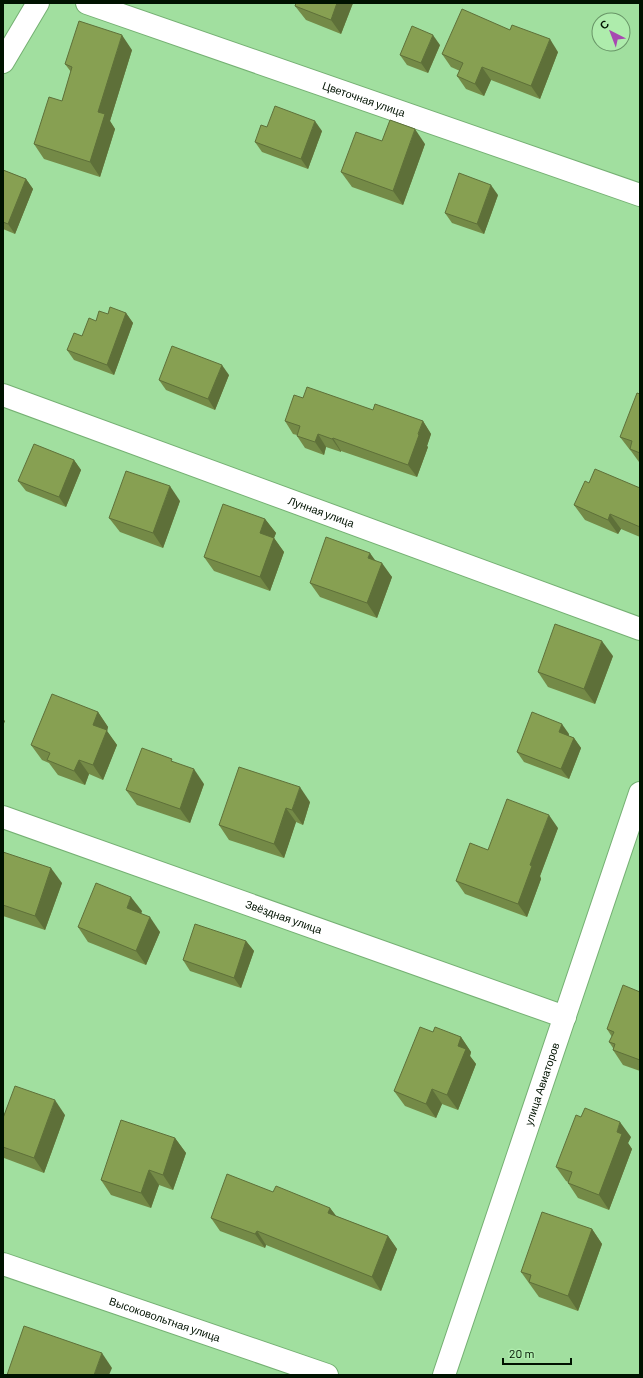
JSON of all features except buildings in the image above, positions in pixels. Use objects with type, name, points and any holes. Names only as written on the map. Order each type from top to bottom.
[{"type":"street","points":[[3,62],[38,3]]},
{"type":"street","name":"Цветочная улица","points":[[87,3],[640,195]]},
{"type":"street","name":"Лунная улица","points":[[3,395],[640,629]]},
{"type":"street","name":"улица Авиаторов","points":[[444,1375],[640,793]]},
{"type":"street","name":"Звёздная улица","points":[[3,817],[565,1017]]},
{"type":"street","name":"Высоковольтная улица","points":[[3,1264],[327,1375]]}]
